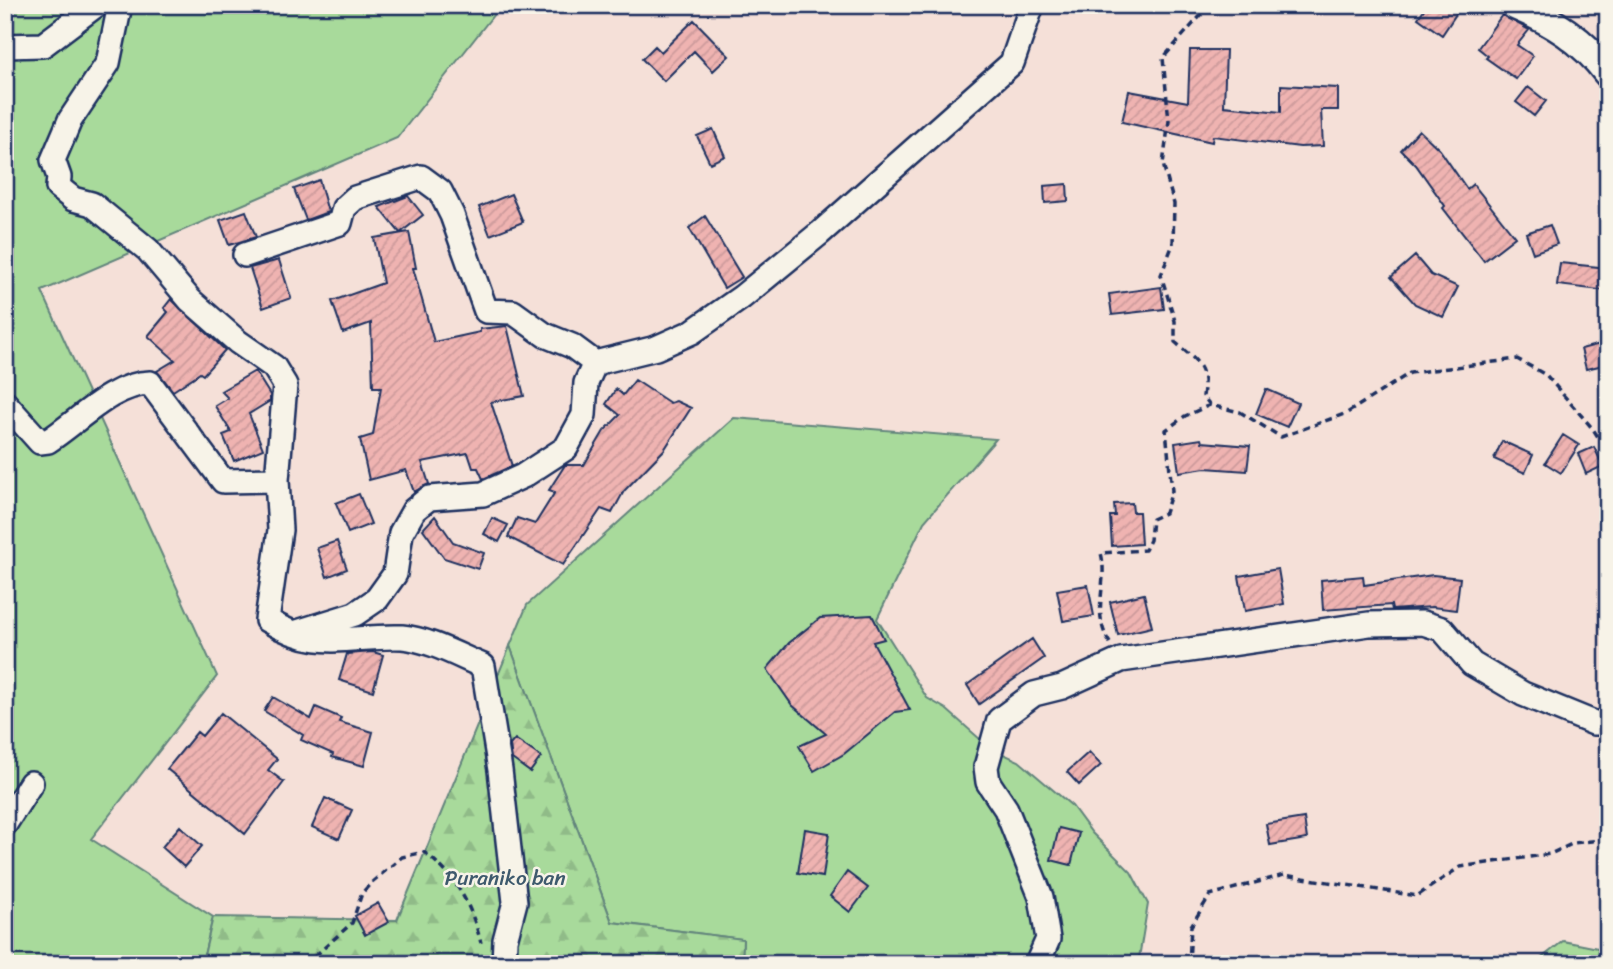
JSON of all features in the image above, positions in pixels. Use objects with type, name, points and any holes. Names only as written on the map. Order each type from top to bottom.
[{"type":"street","points":[[5,46],[43,45],[96,5]]},
{"type":"street","points":[[120,5],[108,63],[70,120],[53,160],[59,177],[58,187],[73,198],[92,204],[148,250],[190,300],[238,342],[274,367],[285,386],[277,480],[280,530],[267,620],[291,635],[340,642],[404,637],[483,666],[500,770],[515,902],[505,940],[503,964]]},
{"type":"street","points":[[595,363],[656,348],[692,332],[742,297],[811,241],[1012,63],[1032,5]]},
{"type":"street","points":[[1515,5],[1545,19],[1579,41],[1608,74]]},
{"type":"street","points":[[245,255],[340,223],[344,208],[355,198],[421,177],[440,191],[453,215],[486,311],[513,312],[545,335],[572,346],[595,363]]},
{"type":"street","points":[[291,635],[355,614],[377,599],[395,574],[401,533],[414,510],[429,498],[483,494],[523,476],[566,448],[584,415],[586,383],[595,363]]},
{"type":"street","points":[[5,403],[40,442],[48,441],[102,402],[135,383],[150,383],[223,481],[277,480]]},
{"type":"street","points":[[1037,964],[1048,939],[1041,897],[1006,809],[988,782],[986,767],[999,720],[1034,694],[1062,687],[1121,660],[1369,624],[1423,623],[1442,629],[1472,664],[1523,694],[1594,723],[1608,723]]},
{"type":"street","points":[[5,824],[12,818],[32,783]]},
{"type":"path","points":[[1210,5],[1163,58],[1169,121],[1163,164],[1174,204],[1173,244],[1161,275],[1175,321],[1175,342],[1202,367],[1206,382],[1203,396],[1210,405]]},
{"type":"path","points":[[1121,660],[1103,632],[1100,603],[1101,553],[1144,550],[1150,540],[1152,519],[1165,513],[1172,491],[1166,430],[1185,416],[1210,405],[1240,412],[1281,437],[1347,413],[1410,373],[1517,359],[1546,375],[1593,429],[1608,453]]},
{"type":"path","points":[[1189,964],[1192,926],[1210,895],[1284,875],[1417,896],[1460,867],[1550,854],[1574,843],[1608,839]]},
{"type":"path","points":[[306,964],[352,923],[362,893],[372,881],[402,857],[424,852],[447,870],[472,910],[483,949]]},
{"type":"green space","points":[[5,5],[501,5],[397,138],[42,291],[217,676],[91,839],[213,917],[202,964],[5,964]]},
{"type":"green space","points":[[734,418],[996,439],[924,522],[877,619],[927,698],[946,709],[990,748],[1019,761],[1072,806],[1092,833],[1131,872],[1148,904],[1138,964],[742,964],[743,939],[612,922],[510,646],[527,605]]},
{"type":"green space","name":"Puraniko ban","points":[[510,646],[612,922],[743,939],[742,964],[202,964],[213,917],[397,920]]},
{"type":"green space","points":[[1563,941],[1608,950],[1608,964],[1534,964]]},
{"type":"building","points":[[1427,5],[1462,5],[1442,35],[1418,18]]},
{"type":"building","points":[[1502,15],[1529,30],[1517,45],[1533,56],[1516,79],[1486,58],[1488,56],[1478,48]]},
{"type":"building","points":[[694,20],[729,56],[713,71],[694,51],[664,81],[642,59],[655,46],[661,52]]},
{"type":"building","points":[[1190,50],[1226,50],[1224,106],[1281,112],[1281,85],[1338,88],[1338,110],[1321,110],[1323,146],[1300,147],[1213,136],[1212,142],[1122,122],[1129,91],[1188,102]]},
{"type":"building","points":[[1528,87],[1546,101],[1534,116],[1516,102]]},
{"type":"building","points":[[713,129],[725,156],[710,163],[697,136]]},
{"type":"building","points":[[1419,130],[1440,150],[1467,189],[1473,184],[1515,237],[1484,261],[1443,208],[1445,206],[1416,165],[1401,150]]},
{"type":"building","points":[[319,180],[328,212],[306,220],[294,189]]},
{"type":"building","points":[[1067,184],[1068,201],[1045,203],[1044,186]]},
{"type":"building","points":[[511,194],[523,222],[490,235],[479,207]]},
{"type":"building","points":[[408,196],[423,215],[400,233],[379,207]]},
{"type":"building","points":[[246,211],[256,237],[229,245],[220,220]]},
{"type":"building","points":[[705,216],[742,277],[724,288],[689,228]]},
{"type":"building","points":[[1550,225],[1557,244],[1533,253],[1526,233]]},
{"type":"building","points":[[409,232],[416,268],[413,268],[434,342],[480,332],[480,329],[507,326],[524,396],[491,402],[512,466],[483,479],[478,468],[473,468],[468,453],[422,462],[429,484],[414,492],[406,470],[369,480],[360,439],[373,435],[381,387],[373,387],[371,323],[343,333],[332,301],[383,283],[374,238]]},
{"type":"building","points":[[1415,256],[1431,275],[1458,287],[1443,317],[1415,304],[1391,277]]},
{"type":"building","points":[[279,260],[291,298],[263,308],[250,268]]},
{"type":"building","points":[[1560,263],[1608,268],[1608,291],[1557,285]]},
{"type":"building","points":[[1161,287],[1164,309],[1112,315],[1109,294]]},
{"type":"building","points":[[171,299],[225,350],[203,375],[200,373],[173,391],[157,371],[175,360],[148,336],[168,312],[164,308]]},
{"type":"building","points":[[1608,342],[1608,364],[1586,369],[1581,349]]},
{"type":"building","points":[[255,371],[270,395],[270,401],[249,414],[263,449],[234,461],[223,435],[231,432],[215,406],[228,398],[221,391]]},
{"type":"building","points":[[635,380],[670,403],[676,401],[691,408],[664,450],[624,491],[612,513],[601,509],[563,565],[508,537],[517,518],[535,524],[555,492],[549,490],[565,465],[584,465],[604,431],[620,415],[606,404],[616,389],[623,395]]},
{"type":"building","points":[[1266,389],[1298,403],[1287,427],[1256,414]]},
{"type":"building","points":[[1563,435],[1579,445],[1561,473],[1545,463]]},
{"type":"building","points":[[1201,439],[1202,442],[1250,446],[1247,471],[1205,468],[1179,472],[1175,443]]},
{"type":"building","points":[[1502,441],[1533,455],[1525,473],[1494,459]]},
{"type":"building","points":[[1594,447],[1603,466],[1586,474],[1578,454]]},
{"type":"building","points":[[359,494],[371,524],[348,533],[336,503]]},
{"type":"building","points":[[1132,503],[1133,512],[1139,512],[1141,544],[1112,546],[1110,516],[1115,516],[1114,504]]},
{"type":"building","points":[[435,516],[453,542],[484,553],[478,569],[444,558],[423,529]]},
{"type":"building","points":[[492,518],[508,525],[499,542],[484,534]]},
{"type":"building","points":[[337,541],[347,569],[327,577],[317,548]]},
{"type":"building","points":[[1278,569],[1284,604],[1245,611],[1239,576]]},
{"type":"building","points":[[1433,575],[1460,578],[1456,610],[1432,607],[1392,610],[1391,605],[1323,610],[1321,580],[1363,576],[1364,585]]},
{"type":"building","points":[[1088,585],[1094,616],[1063,621],[1057,590]]},
{"type":"building","points":[[1144,594],[1152,627],[1118,635],[1110,602]]},
{"type":"building","points":[[872,615],[884,639],[873,642],[910,710],[895,712],[844,754],[814,771],[799,746],[826,734],[792,705],[767,669],[789,643],[820,618]]},
{"type":"building","points":[[1032,639],[1044,658],[979,704],[967,685]]},
{"type":"building","points":[[373,652],[383,655],[373,691],[339,680],[347,654]]},
{"type":"building","points":[[273,697],[311,719],[316,707],[341,718],[339,722],[373,732],[364,766],[332,757],[333,754],[301,740],[303,735],[264,711]]},
{"type":"building","points":[[221,713],[277,759],[268,770],[284,782],[245,834],[167,769],[197,732],[202,736]]},
{"type":"building","points":[[515,739],[541,757],[530,772],[512,759],[510,745]]},
{"type":"building","points":[[1089,752],[1101,765],[1079,785],[1067,772]]},
{"type":"building","points":[[325,798],[352,810],[339,839],[312,827]]},
{"type":"building","points":[[1304,818],[1307,839],[1270,845],[1266,824]]},
{"type":"building","points":[[180,826],[202,846],[184,867],[162,847]]},
{"type":"building","points":[[1059,828],[1079,833],[1071,865],[1051,860]]},
{"type":"building","points":[[805,829],[829,833],[823,877],[798,873]]},
{"type":"building","points":[[847,872],[868,888],[850,912],[830,896]]},
{"type":"building","points":[[378,903],[389,922],[365,935],[355,916]]}]
